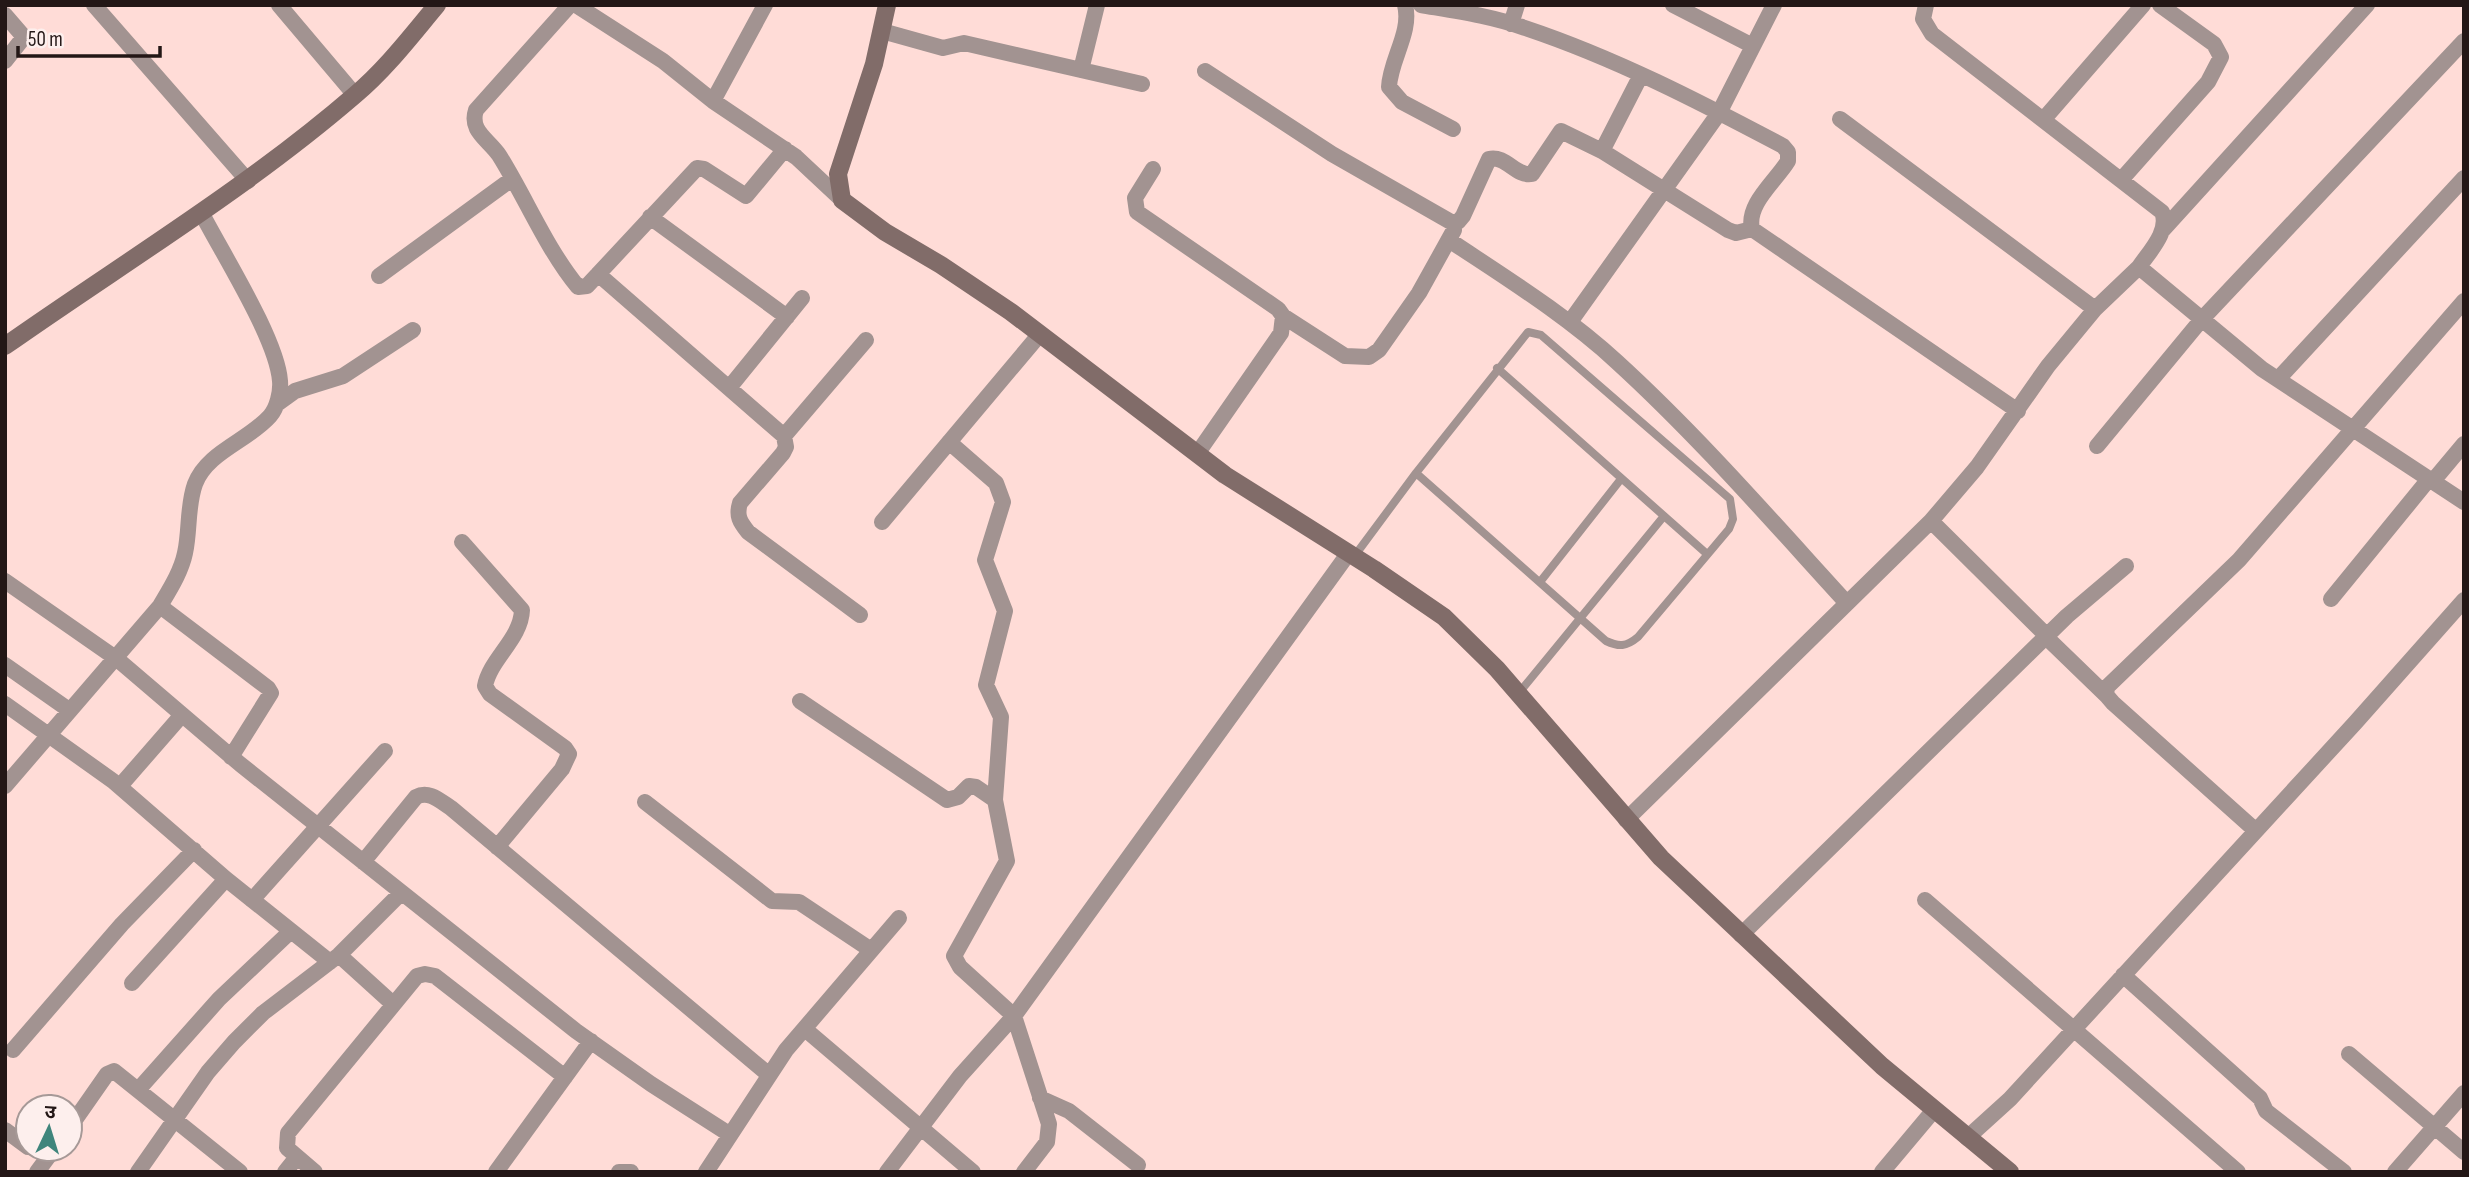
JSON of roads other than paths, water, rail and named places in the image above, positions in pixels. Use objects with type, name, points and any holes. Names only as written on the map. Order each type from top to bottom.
[{"type":"street","points":[[94,5],[248,181]]},
{"type":"street","points":[[279,5],[355,95]]},
{"type":"street","points":[[5,346],[248,181],[355,95],[397,53],[437,5]]},
{"type":"street","points":[[570,5],[476,110],[473,120],[476,129],[498,153],[578,287],[587,286],[697,167],[741,195],[750,194],[785,149]]},
{"type":"street","points":[[576,5],[663,61],[713,101],[785,149],[842,200],[885,232],[941,265],[1040,334],[1197,454],[1444,617],[1518,694],[1661,858],[1741,935],[1934,1110],[2010,1172]]},
{"type":"street","points":[[713,101],[765,5]]},
{"type":"street","points":[[842,200],[838,174],[882,32],[887,5]]},
{"type":"street","points":[[1081,70],[1097,5]]},
{"type":"street","points":[[1405,5],[1405,29],[1389,87],[1402,102],[1453,129]]},
{"type":"street","points":[[1421,5],[1511,24],[1581,49],[1641,75],[1783,146],[1788,152],[1783,169],[1753,208],[1749,219],[1752,229],[2018,411]]},
{"type":"street","points":[[1511,24],[1517,5]]},
{"type":"street","points":[[1673,5],[1753,46]]},
{"type":"street","points":[[1570,322],[1667,190],[1719,113],[1774,5]]},
{"type":"street","points":[[1926,5],[1923,19],[1932,34],[2162,212],[2165,219],[2162,231]]},
{"type":"street","points":[[2043,120],[2143,5]]},
{"type":"street","points":[[2121,180],[2208,82],[2221,57],[2214,44],[2160,5]]},
{"type":"street","points":[[1626,820],[1845,601],[1931,521],[1977,467],[2048,366],[2095,309],[2139,267],[2162,231],[2367,5]]},
{"type":"street","points":[[5,15],[24,37],[5,61]]},
{"type":"street","points":[[882,32],[943,48],[964,43],[1142,84]]},
{"type":"street","points":[[2097,446],[2202,319],[2464,41]]},
{"type":"street","points":[[1205,71],[1373,179],[1444,219],[1458,222]]},
{"type":"street","points":[[1602,151],[1641,75]]},
{"type":"street","points":[[1840,119],[2095,309]]},
{"type":"street","points":[[1153,169],[1135,198],[1137,212],[1278,309],[1283,316],[1345,356],[1369,357],[1379,351],[1419,293],[1489,159],[1499,159],[1524,174],[1532,174],[1561,131],[1602,151],[1728,230],[1736,233],[1752,229]]},
{"type":"street","points":[[2278,379],[2464,178]]},
{"type":"street","points":[[379,275],[512,179]]},
{"type":"street","points":[[5,786],[160,606],[176,578],[185,553],[195,483],[205,468],[270,416],[277,404],[281,383],[262,327],[201,212]]},
{"type":"street","points":[[650,217],[787,317]]},
{"type":"street","points":[[1449,240],[1570,322],[1617,362],[1691,434],[1845,601]]},
{"type":"street","points":[[2139,267],[2278,379],[2464,502]]},
{"type":"street","points":[[598,274],[784,436],[786,447],[783,453],[740,503],[737,513],[740,522],[748,532],[860,615]]},
{"type":"street","points":[[729,388],[802,298]]},
{"type":"street","points":[[2106,696],[2108,683],[2239,560],[2464,302]]},
{"type":"street","points":[[1197,454],[1281,333],[1283,316]]},
{"type":"street","points":[[277,404],[295,391],[343,376],[413,330]]},
{"type":"street","points":[[882,522],[1040,334]]},
{"type":"street","points":[[784,436],[866,340]]},
{"type":"street","points":[[949,442],[996,483],[1003,502],[985,560],[1005,611],[986,674],[986,685],[1001,717],[995,800],[1007,861],[954,956],[960,967],[1014,1016],[1049,1133],[1024,1172]]},
{"type":"street","points":[[2331,599],[2464,444]]},
{"type":"street","points":[[1931,521],[2106,696],[2255,830]]},
{"type":"street","points":[[462,542],[522,610],[517,628],[487,676],[485,687],[490,694],[565,748],[569,754],[562,769],[497,847]]},
{"type":"street","points":[[887,1172],[918,1127],[1014,1016],[1350,556]]},
{"type":"street","points":[[1741,935],[2046,636],[2126,566]]},
{"type":"street","points":[[5,581],[117,659],[231,757],[591,1041],[729,1134]]},
{"type":"street","points":[[1967,1138],[2010,1099],[2356,723],[2464,600]]},
{"type":"street","points":[[160,606],[271,693],[231,757]]},
{"type":"street","points":[[5,665],[68,710]]},
{"type":"street","points":[[800,701],[939,796],[953,800],[964,789],[976,787],[995,800]]},
{"type":"street","points":[[5,704],[120,786],[252,900],[393,1004]]},
{"type":"street","points":[[120,786],[181,716]]},
{"type":"street","points":[[252,900],[385,751]]},
{"type":"street","points":[[363,862],[423,794],[431,795],[451,808],[768,1074]]},
{"type":"street","points":[[645,802],[772,901],[799,902],[872,950]]},
{"type":"street","points":[[13,1050],[122,924],[194,850]]},
{"type":"street","points":[[132,984],[226,879]]},
{"type":"street","points":[[138,1172],[208,1072],[234,1042],[263,1013],[335,959],[401,893]]},
{"type":"street","points":[[1925,900],[2238,1172]]},
{"type":"street","points":[[706,1172],[768,1074],[899,918]]},
{"type":"street","points":[[138,1090],[219,999],[291,931]]},
{"type":"street","points":[[2123,975],[2260,1098],[2266,1111],[2344,1172]]},
{"type":"street","points":[[316,1172],[287,1148],[288,1133],[417,976],[435,976],[565,1077]]},
{"type":"street","points":[[806,1030],[973,1172]]},
{"type":"street","points":[[496,1172],[591,1041]]},
{"type":"street","points":[[2349,1054],[2464,1152]]},
{"type":"street","points":[[84,1108],[110,1072],[118,1073],[240,1172]]},
{"type":"street","points":[[2395,1172],[2464,1093]]},
{"type":"street","points":[[1040,1098],[1069,1111],[1138,1165]]},
{"type":"street","points":[[1882,1172],[1934,1110]]},
{"type":"street","points":[[285,1172],[298,1157]]},
{"type":"street","points":[[619,1172],[631,1172]]},
{"type":"lane","points":[[1350,556],[1522,335],[1528,332],[1541,335],[1730,499],[1733,519],[1707,554],[1629,645],[1617,646],[1582,620],[1416,473]]},
{"type":"lane","points":[[1497,368],[1707,554]]},
{"type":"lane","points":[[1540,582],[1621,478]]},
{"type":"lane","points":[[1518,694],[1582,620],[1664,516]]}]
